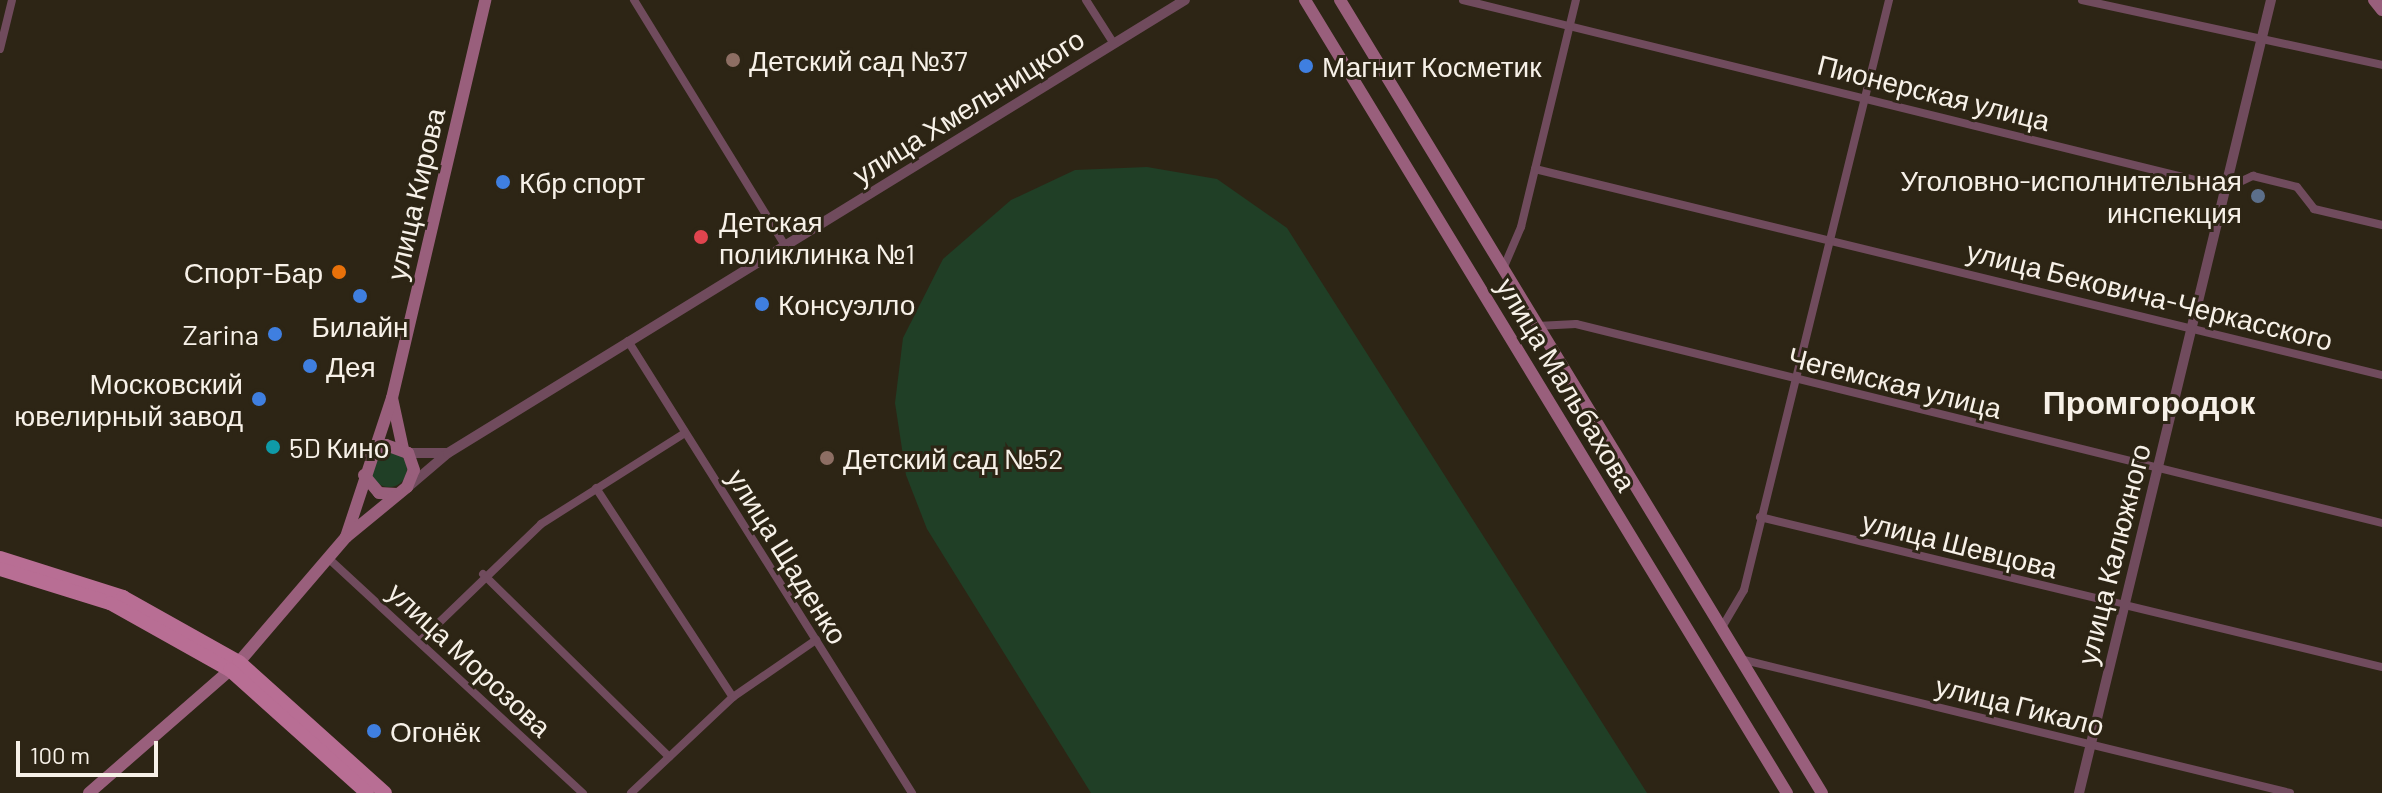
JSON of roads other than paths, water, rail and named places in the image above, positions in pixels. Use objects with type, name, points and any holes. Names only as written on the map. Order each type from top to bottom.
[{"type":"main road","name":"улица Кирова","points":[[370,453],[392,398],[485,0]]},
{"type":"main road","name":"улица Мальбахова","points":[[1305,0],[1787,793]]},
{"type":"main road","name":"улица Мальбахова","points":[[1340,0],[1822,793]]},
{"type":"main road","points":[[2374,0],[2382,10]]},
{"type":"main road","points":[[89,793],[235,666],[346,537],[402,490],[414,470],[392,398]]},
{"type":"main road","points":[[346,537],[370,453],[386,445],[406,451]]},
{"type":"main road","points":[[364,475],[379,493],[402,490]]},
{"type":"main road","points":[[0,558],[123,597],[235,666],[385,793]]},
{"type":"main road","points":[[0,569],[110,603],[235,666],[367,793]]},
{"type":"street","points":[[0,49],[12,0]]},
{"type":"street","points":[[634,0],[786,247]]},
{"type":"street","points":[[1086,0],[1114,44]]},
{"type":"street","name":"улица Хмельницкого","points":[[402,490],[448,453],[1185,0]]},
{"type":"street","name":"Пионерская улица","points":[[1463,0],[2227,188],[2253,176],[2297,187],[2314,209],[2382,225]]},
{"type":"street","points":[[1502,269],[1535,169],[1576,0]]},
{"type":"street","points":[[1721,629],[1744,590],[1889,0]]},
{"type":"street","points":[[2082,0],[2261,43],[2382,65]]},
{"type":"street","name":"улица Калюжного","points":[[2079,793],[2271,0]]},
{"type":"street","name":"улица Бековича-Черкасского","points":[[1535,169],[2382,375]]},
{"type":"street","name":"Чегемская улица","points":[[1537,326],[1576,324],[1794,381],[2382,523]]},
{"type":"street","name":"улица Щаденко","points":[[628,341],[912,793]]},
{"type":"street","points":[[420,641],[483,574],[596,488],[685,433]]},
{"type":"street","points":[[406,451],[448,453]]},
{"type":"street","points":[[596,488],[733,697]]},
{"type":"street","name":"улица Шевцова","points":[[1760,517],[2382,667]]},
{"type":"street","name":"улица Морозова","points":[[328,558],[583,793]]},
{"type":"street","points":[[483,574],[669,757]]},
{"type":"street","points":[[631,793],[733,697],[816,640]]},
{"type":"street","name":"улица Гикало","points":[[1740,659],[2290,793]]},
{"type":"place","name":"Детский сад №37","points":[[733,60]]},
{"type":"place","name":"Магнит Косметик","points":[[1306,66]]},
{"type":"place","name":"Кбр спорт","points":[[503,182]]},
{"type":"place","name":"Уголовно-исполнительная инспекция","points":[[2258,196]]},
{"type":"place","name":"Детская поликлинка №1","points":[[701,237]]},
{"type":"place","name":"Спорт-Бар","points":[[339,272]]},
{"type":"place","name":"Билайн","points":[[360,296]]},
{"type":"place","name":"Консуэлло","points":[[762,304]]},
{"type":"place","name":"Zarina","points":[[275,334]]},
{"type":"place","name":"Дея","points":[[310,366]]},
{"type":"place","name":"Московский ювелирный завод","points":[[259,399]]},
{"type":"place","name":"5D Кино","points":[[273,447]]},
{"type":"place","name":"Детский сад №52","points":[[827,458]]},
{"type":"place","name":"Огонёк","points":[[374,731]]},
{"type":"district","name":"Промгородок","points":[[2149,401]]}]
